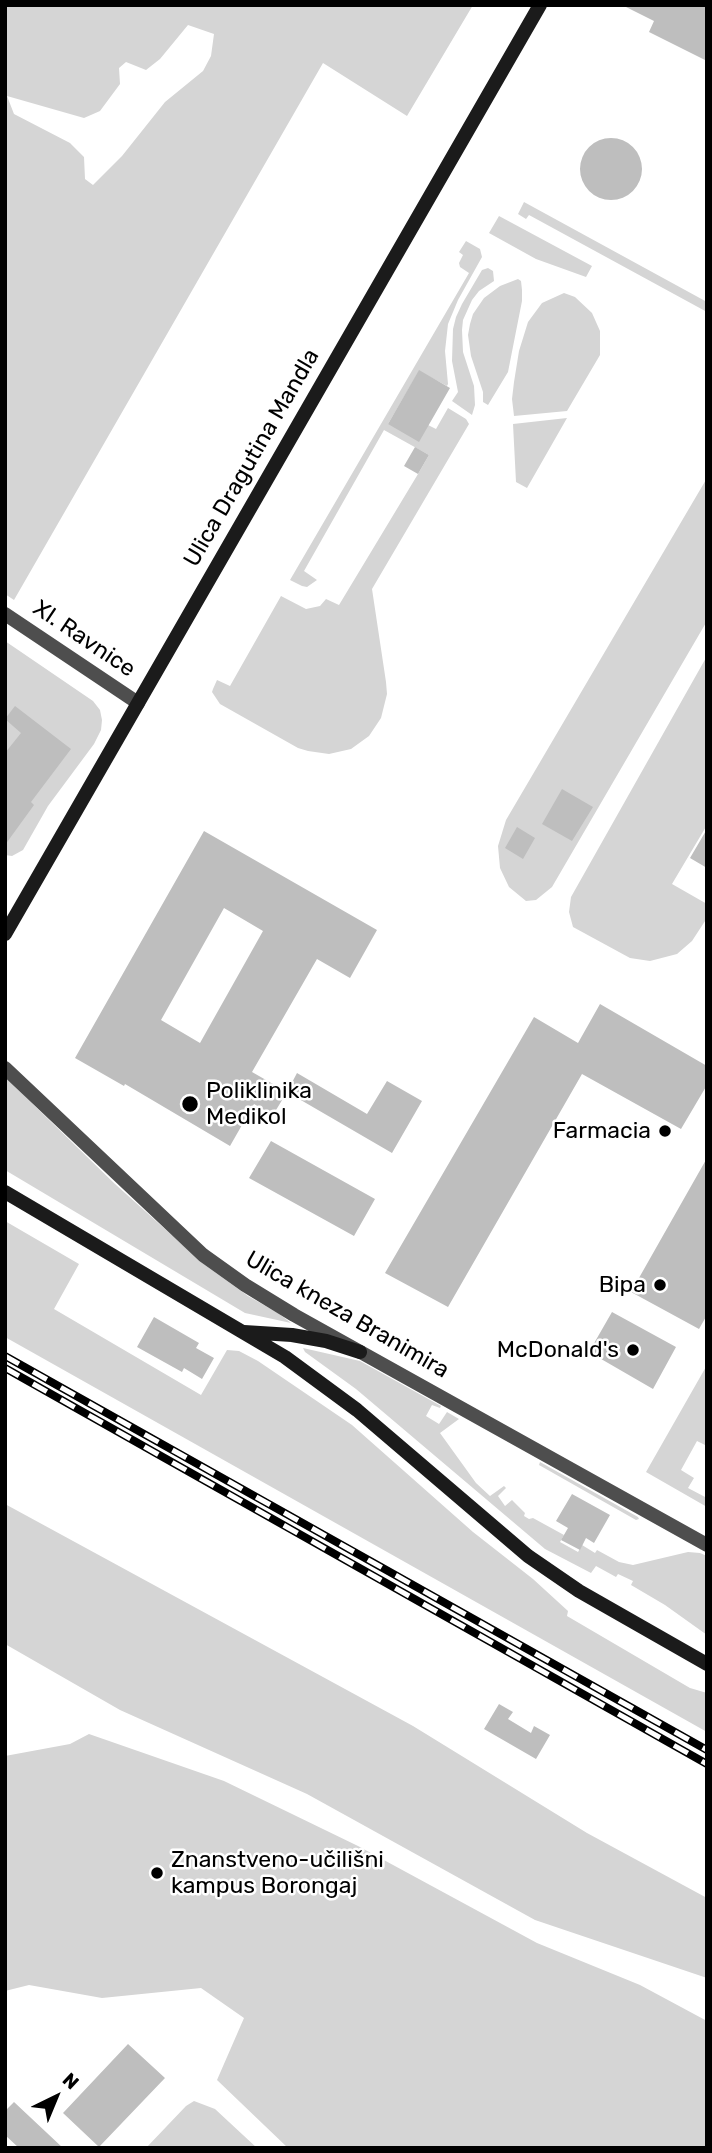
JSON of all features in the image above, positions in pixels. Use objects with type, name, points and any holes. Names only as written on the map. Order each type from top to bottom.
[{"type":"main road","name":"Ulica Dragutina Mandla","points":[[5,934],[540,5]]},
{"type":"main road","points":[[5,1192],[285,1357],[334,1391],[505,1538],[552,1573],[707,1664]]},
{"type":"main road","points":[[242,1332],[292,1335],[326,1341],[360,1352]]},
{"type":"street","name":"XI. Ravnice","points":[[5,614],[138,703]]},
{"type":"street","name":"Ulica kneza Branimira","points":[[5,1068],[203,1255],[269,1300],[707,1545]]},
{"type":"shaded area","points":[[5,5],[473,5],[407,116],[323,63],[14,600],[5,594]],"holes":[[[188,25],[214,34],[211,56],[203,71],[165,102],[122,156],[93,185],[85,179],[84,157],[70,143],[14,114],[7,96],[84,118],[100,111],[120,84],[119,68],[126,62],[146,70],[160,59]]]},
{"type":"shaded area","points":[[524,202],[707,302],[707,312],[529,215],[526,219],[518,214]]},
{"type":"shaded area","points":[[499,216],[592,266],[586,277],[536,259],[489,233]]},
{"type":"shaded area","points":[[466,241],[480,249],[482,257],[448,324],[445,351],[448,384],[447,386],[419,371],[388,424],[428,425],[436,429],[448,408],[466,419],[469,424],[372,589],[387,694],[381,718],[369,736],[351,749],[329,754],[298,748],[220,704],[212,692],[217,680],[230,686],[281,596],[306,609],[320,606],[326,599],[339,605],[429,455],[384,430],[304,571],[317,580],[307,587],[290,580],[469,273],[460,267],[459,263],[463,255],[459,252]]},
{"type":"shaded area","points":[[488,268],[493,271],[494,281],[479,291],[463,320],[463,352],[474,386],[475,405],[472,415],[452,401],[458,392],[452,361],[453,329],[462,304],[482,270]]},
{"type":"shaded area","points":[[518,279],[521,281],[522,301],[508,372],[488,405],[483,402],[483,392],[471,356],[468,335],[470,324],[484,298],[500,286]]},
{"type":"shaded area","points":[[564,293],[575,297],[592,313],[600,331],[600,355],[567,411],[514,416],[514,382],[519,351],[528,322],[542,303]]},
{"type":"shaded area","points":[[567,418],[527,488],[516,482],[513,424]]},
{"type":"shaded area","points":[[707,478],[707,621],[552,887],[536,900],[526,901],[509,887],[500,868],[498,846],[506,820]]},
{"type":"shaded area","points":[[5,641],[93,701],[100,710],[102,720],[101,730],[94,744],[48,806],[23,850],[12,856],[5,855]]},
{"type":"shaded area","points":[[707,656],[707,825],[672,884],[707,904],[707,918],[692,941],[677,954],[650,961],[630,958],[573,927],[569,912],[571,897]]},
{"type":"shaded area","points":[[5,1077],[115,1184],[205,1265],[291,1323],[245,1313],[5,1170]]},
{"type":"shaded area","points":[[5,1221],[79,1264],[54,1309],[201,1395],[227,1350],[239,1351],[258,1361],[352,1425],[473,1532],[533,1579],[568,1611],[567,1616],[690,1688],[707,1693],[707,1732],[5,1337]]},
{"type":"shaded area","points":[[303,1348],[360,1361],[441,1406],[432,1405],[426,1416],[439,1424],[447,1412],[459,1419],[440,1433],[476,1483],[490,1496],[504,1486],[506,1488],[498,1496],[505,1506],[512,1500],[525,1513],[524,1516],[564,1535],[560,1542],[578,1552],[582,1545],[595,1553],[597,1550],[619,1562],[633,1565],[688,1552],[707,1556],[707,1635],[631,1585],[633,1581],[618,1574],[616,1577],[596,1566],[591,1573],[545,1549],[356,1389]]},
{"type":"shaded area","points":[[707,1365],[707,1446],[697,1441],[681,1470],[694,1478],[688,1488],[707,1498],[707,1507],[646,1472]]},
{"type":"shaded area","points":[[540,1462],[639,1519],[636,1520],[539,1465]]},
{"type":"shaded area","points":[[5,1504],[413,1726],[587,1833],[707,1898],[707,1978],[535,1920],[307,1794],[120,1710],[5,1644]]},
{"type":"shaded area","name":"Znanstveno-učilišni kampus Borongaj","points":[[89,1734],[224,1781],[358,1846],[537,1943],[640,1985],[707,2021],[707,2148],[288,2148],[217,2080],[244,2018],[201,1988],[102,1998],[29,1985],[5,1991],[5,1756],[70,1744]]},
{"type":"shaded area","points":[[194,2101],[215,2109],[257,2148],[146,2148]]},
{"type":"building","points":[[622,5],[707,5],[707,61],[649,32],[654,21]]},
{"type":"building","points":[[605,138],[617,138],[633,147],[640,157],[640,181],[633,191],[617,200],[605,200],[594,195],[585,186],[580,175],[580,163],[585,152],[594,143]]},
{"type":"building","points":[[419,370],[450,388],[419,442],[388,424]]},
{"type":"building","points":[[415,447],[429,455],[418,474],[404,466]]},
{"type":"building","points":[[15,706],[71,749],[31,802],[34,805],[5,845],[5,753],[21,733],[5,719]]},
{"type":"building","points":[[562,789],[593,807],[572,841],[542,824]]},
{"type":"building","points":[[517,827],[535,838],[523,859],[505,848]]},
{"type":"building","points":[[707,829],[707,868],[690,858]]},
{"type":"building","points":[[204,831],[377,930],[350,978],[317,959],[252,1072],[287,1092],[273,1115],[254,1104],[230,1146],[75,1058]],"holes":[[[224,908],[263,931],[200,1043],[161,1020]]]},
{"type":"building","points":[[600,1004],[707,1066],[707,1085],[681,1129],[582,1074],[448,1307],[385,1273],[534,1017],[578,1043]]},
{"type":"building","points":[[297,1073],[367,1114],[387,1081],[422,1101],[392,1153],[287,1092]]},
{"type":"building","points":[[271,1141],[375,1199],[354,1236],[249,1178]]},
{"type":"building","points":[[707,1158],[707,1315],[699,1329],[631,1292]]},
{"type":"building","name":"McDonald's","points":[[612,1312],[676,1347],[653,1389],[589,1352]]},
{"type":"building","points":[[154,1317],[199,1343],[196,1348],[214,1358],[202,1379],[184,1368],[182,1372],[137,1347]]},
{"type":"building","points":[[572,1494],[610,1515],[594,1543],[586,1538],[580,1550],[561,1540],[568,1528],[556,1521]]},
{"type":"building","points":[[499,1704],[513,1712],[508,1719],[531,1733],[534,1726],[550,1735],[536,1759],[484,1729]]},
{"type":"building","points":[[128,2044],[165,2078],[99,2147],[63,2113]]},
{"type":"building","points":[[14,2102],[63,2148],[19,2148],[5,2135],[5,2111]]},
{"type":"railway","points":[[5,1356],[707,1750]]},
{"type":"railway","points":[[5,1368],[707,1764]]},
{"type":"place","name":"Poliklinika Medikol","points":[[190,1104]]},
{"type":"place","name":"Farmacia","points":[[665,1131]]},
{"type":"place","name":"Bipa","points":[[660,1285]]},
{"type":"place","name":"McDonald's","points":[[633,1350]]},
{"type":"place","name":"Znanstveno-učilišni kampus Borongaj","points":[[157,1873]]}]
